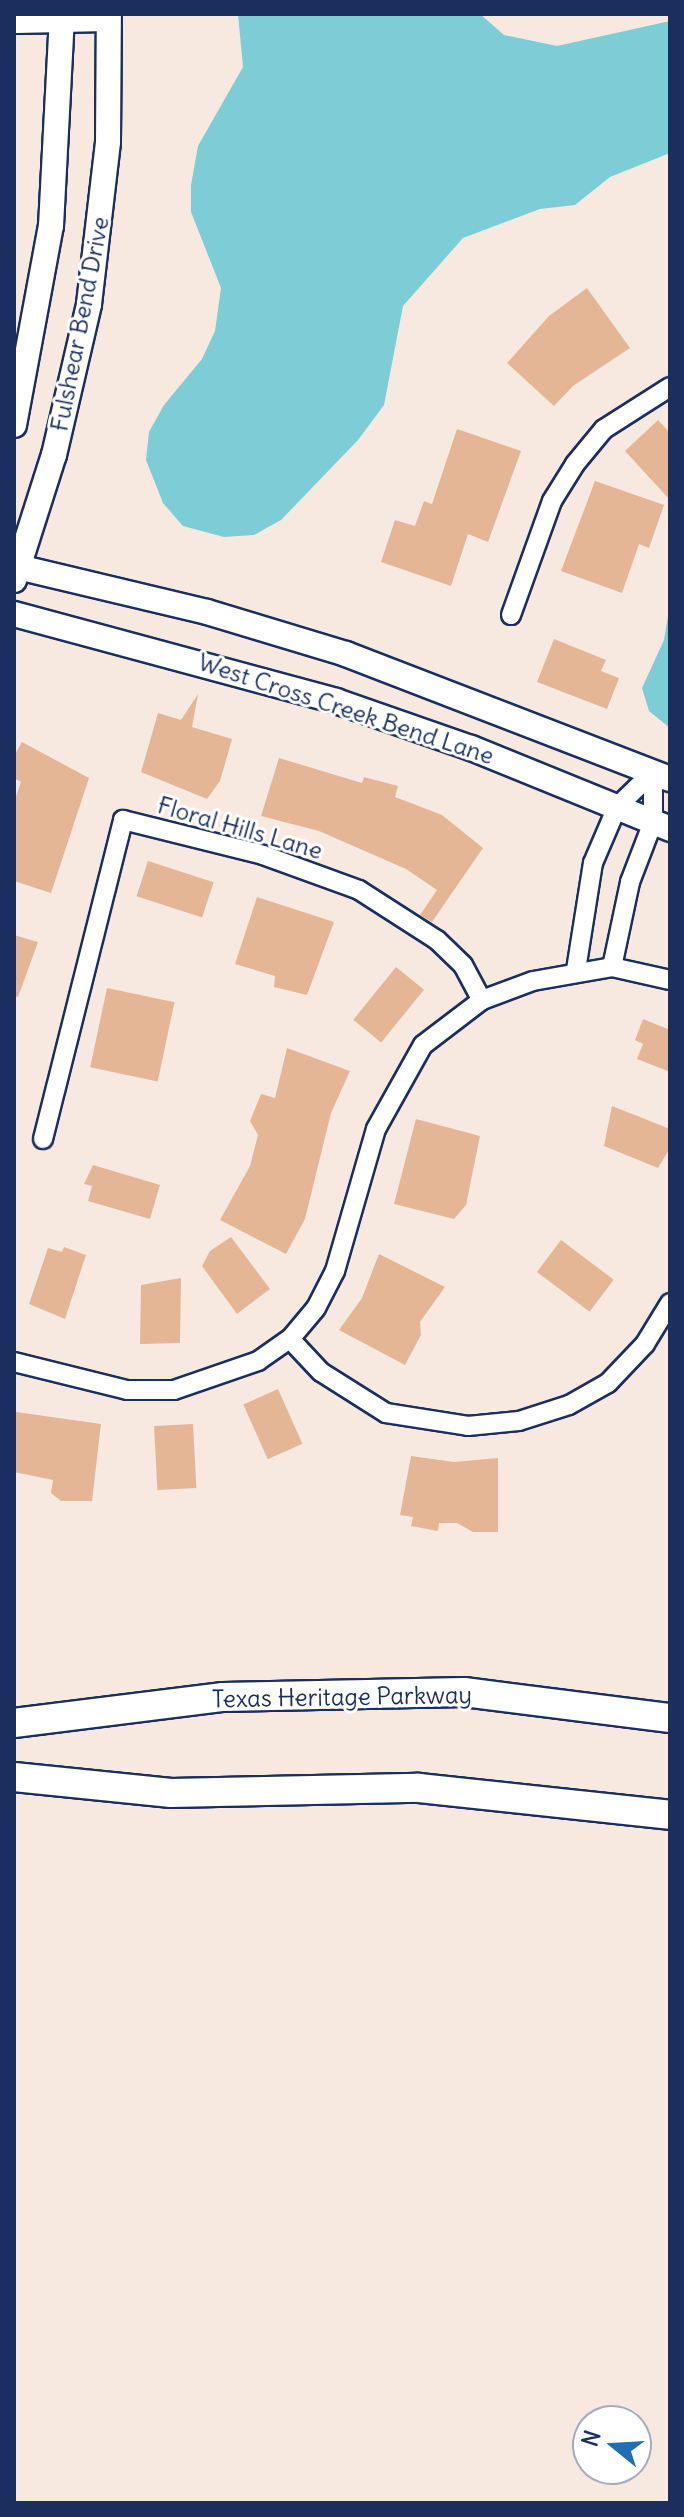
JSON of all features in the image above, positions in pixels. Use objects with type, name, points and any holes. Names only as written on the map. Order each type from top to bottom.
[{"type":"main road","name":"Fulshear Bend Drive","points":[[14,425],[51,226],[63,18]]},
{"type":"main road","name":"Fulshear Bend Drive","points":[[15,571],[64,416],[89,304],[108,142],[109,18]]},
{"type":"main road","name":"West Cross Creek Bend Lane","points":[[15,571],[207,612],[346,654],[661,776]]},
{"type":"main road","name":"West Cross Creek Bend Lane","points":[[14,614],[336,701],[661,826]]},
{"type":"main road","name":"Texas Heritage Parkway","points":[[14,1723],[223,1697],[464,1692],[670,1718]]},
{"type":"main road","points":[[14,1777],[171,1793],[419,1788],[670,1815]]},
{"type":"street","points":[[14,24],[63,18],[109,18]]},
{"type":"street","points":[[511,615],[552,501],[575,464],[604,429],[670,387]]},
{"type":"street","points":[[576,970],[593,863],[617,807],[661,776]]},
{"type":"street","points":[[612,967],[630,882],[661,826],[661,776]]},
{"type":"street","name":"Floral Hills Lane","points":[[43,1139],[123,820],[263,855],[359,890],[403,912],[463,965],[482,1000]]},
{"type":"street","points":[[14,1362],[127,1390],[174,1390],[221,1378],[290,1339],[316,1308],[335,1271],[396,1085],[423,1045],[482,1000],[576,970],[612,967],[670,980]]},
{"type":"street","points":[[290,1339],[321,1372],[386,1413],[468,1426],[519,1421],[569,1405],[608,1383],[645,1344],[670,1303]]},
{"type":"water","points":[[238,14],[480,14],[504,35],[557,46],[670,21],[670,153],[610,177],[575,205],[540,209],[463,238],[403,306],[384,405],[358,440],[281,520],[254,535],[224,537],[183,526],[163,503],[146,460],[149,432],[164,405],[202,359],[215,331],[221,288],[191,212],[191,185],[198,146],[243,67]]},
{"type":"water","points":[[670,604],[670,728],[649,711],[642,688],[664,640]]},
{"type":"building","points":[[587,288],[630,348],[573,386],[554,406],[507,363],[549,316]]},
{"type":"building","points":[[658,420],[670,433],[670,500],[625,451]]},
{"type":"building","points":[[457,429],[521,451],[488,542],[468,534],[451,586],[381,562],[395,520],[415,526],[424,501],[432,504]]},
{"type":"building","points":[[595,481],[664,505],[649,548],[639,544],[622,593],[561,571]]},
{"type":"building","points":[[554,639],[606,660],[601,671],[619,678],[607,709],[537,682]]},
{"type":"building","points":[[198,694],[192,727],[232,739],[220,781],[207,799],[141,772],[158,713],[181,720]]},
{"type":"building","points":[[22,742],[89,778],[51,893],[14,881],[14,802],[21,782],[14,778],[14,756]]},
{"type":"building","points":[[279,758],[362,783],[364,777],[398,786],[395,797],[442,815],[483,848],[432,922],[420,915],[437,890],[406,869],[319,831],[261,816]]},
{"type":"building","points":[[148,861],[214,882],[202,918],[137,896]]},
{"type":"building","points":[[257,897],[334,922],[307,995],[274,987],[275,976],[235,964]]},
{"type":"building","points":[[14,935],[38,942],[18,997],[14,996]]},
{"type":"building","points":[[396,967],[424,990],[381,1043],[353,1020]]},
{"type":"building","points":[[107,988],[174,1002],[158,1082],[90,1067]]},
{"type":"building","points":[[643,1019],[670,1030],[670,1072],[637,1059],[643,1044],[635,1040]]},
{"type":"building","points":[[287,1048],[350,1071],[331,1113],[305,1219],[286,1254],[220,1220],[250,1166],[258,1135],[250,1121],[261,1094],[275,1098]]},
{"type":"building","points":[[612,1106],[670,1129],[670,1148],[658,1168],[604,1146]]},
{"type":"building","points":[[416,1119],[480,1136],[466,1205],[454,1219],[394,1204]]},
{"type":"building","points":[[93,1165],[160,1185],[150,1219],[88,1201],[92,1186],[84,1184]]},
{"type":"building","points":[[231,1237],[270,1289],[237,1314],[202,1266],[210,1251]]},
{"type":"building","points":[[561,1240],[614,1280],[590,1312],[537,1272]]},
{"type":"building","points":[[64,1247],[86,1255],[65,1319],[29,1304],[48,1248],[62,1252]]},
{"type":"building","points":[[379,1254],[445,1287],[420,1322],[421,1335],[405,1365],[339,1330],[362,1298]]},
{"type":"building","points":[[181,1278],[180,1343],[140,1344],[141,1285]]},
{"type":"building","points":[[278,1389],[302,1444],[268,1459],[243,1404]]},
{"type":"building","points":[[16,1412],[101,1424],[92,1501],[61,1501],[51,1493],[53,1480],[14,1472]]},
{"type":"building","points":[[193,1424],[196,1488],[157,1490],[154,1426]]},
{"type":"building","points":[[411,1456],[454,1462],[498,1458],[498,1532],[473,1532],[457,1523],[439,1523],[438,1531],[411,1526],[413,1517],[400,1515]]}]
